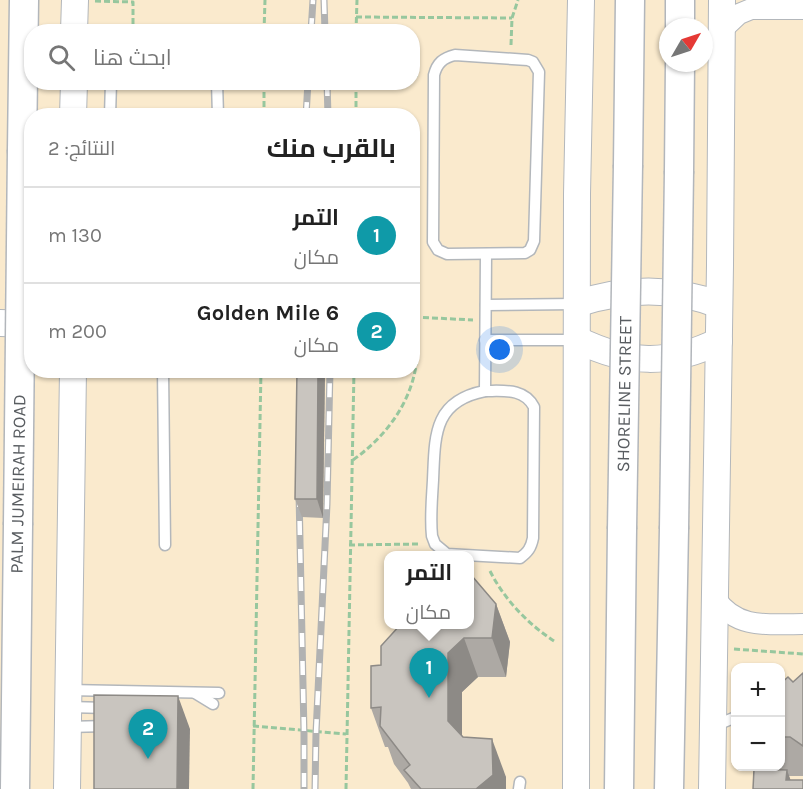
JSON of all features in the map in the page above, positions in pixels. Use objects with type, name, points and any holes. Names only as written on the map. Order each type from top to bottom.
[{"type":"main road","name":"PALM JUMEIRAH ROAD","points":[[15,789],[24,0]]},
{"type":"main road","name":"SHORELINE STREET","points":[[620,789],[630,0]]},
{"type":"main road","points":[[680,0],[680,18]]},
{"type":"main road","points":[[669,789],[680,72]]},
{"type":"street","points":[[74,24],[75,0]]},
{"type":"street","points":[[576,789],[578,340],[576,304],[581,0]]},
{"type":"street","points":[[712,789],[724,722],[715,647],[722,0]]},
{"type":"street","points":[[722,30],[739,14],[751,9],[803,9]]},
{"type":"street","points":[[73,108],[74,90]]},
{"type":"street","points":[[576,304],[617,293],[658,290],[703,298],[719,305]]},
{"type":"street","points":[[0,323],[24,324]]},
{"type":"street","points":[[578,340],[600,351],[624,358],[648,360],[673,358],[703,349],[719,341]]},
{"type":"street","points":[[0,370],[24,370]]},
{"type":"street","points":[[67,789],[73,378]]},
{"type":"street","points":[[716,599],[732,616],[746,622],[803,624]]},
{"type":"lane","points":[[455,55],[528,60],[539,72],[534,241],[530,250],[525,253],[486,254],[447,254],[438,250],[433,242],[434,75],[436,67],[447,57],[455,55]]},
{"type":"lane","points":[[110,108],[111,90]]},
{"type":"lane","points":[[217,90],[218,108]]},
{"type":"lane","points":[[485,391],[486,254]]},
{"type":"lane","points":[[486,305],[576,304]]},
{"type":"lane","points":[[485,340],[578,340]]},
{"type":"lane","points":[[163,378],[165,545]]},
{"type":"lane","points":[[443,551],[435,544],[431,528],[437,427],[444,413],[456,401],[470,394],[485,391],[520,393],[531,401],[535,414],[532,546],[520,558],[474,556]]},
{"type":"lane","points":[[68,708],[194,692],[219,693]]},
{"type":"lane","points":[[194,692],[213,704]]},
{"type":"lane","points":[[68,708],[123,708]]},
{"type":"lane","points":[[68,708],[123,726]]},
{"type":"path","points":[[75,0],[133,3],[133,24]]},
{"type":"path","points":[[264,0],[264,24]]},
{"type":"path","points":[[356,24],[357,0]]},
{"type":"path","points":[[510,58],[512,18],[518,0]]},
{"type":"path","points":[[356,17],[512,18]]},
{"type":"path","points":[[264,90],[264,108]]},
{"type":"path","points":[[356,90],[356,108]]},
{"type":"path","points":[[420,317],[486,320]]},
{"type":"path","points":[[253,789],[261,378]]},
{"type":"path","points":[[346,789],[354,378]]},
{"type":"path","points":[[353,460],[382,437],[393,423],[410,390],[412,378]]},
{"type":"path","points":[[349,545],[435,544]]},
{"type":"path","points":[[483,556],[492,575],[517,610],[558,643]]},
{"type":"path","points":[[715,647],[803,654]]},
{"type":"path","points":[[254,726],[346,734]]},
{"type":"sand","points":[[0,0],[803,0],[803,789],[0,789]]},
{"type":"building","points":[[297,378],[318,378],[317,499],[295,499]]},
{"type":"building","points":[[474,578],[496,604],[492,638],[464,638],[448,653],[448,721],[463,737],[492,739],[493,775],[476,789],[421,789],[404,770],[410,765],[380,726],[381,707],[371,708],[371,666],[381,665],[381,646],[396,629],[474,629]]},
{"type":"building","points":[[803,673],[803,746],[790,737],[785,737],[785,680],[788,677],[793,682]]},
{"type":"building","points":[[94,695],[178,696],[177,789],[94,789]]},
{"type":"building","points":[[787,770],[786,780],[803,780],[803,789],[753,789],[754,771]]},
{"type":"railway","points":[[312,24],[313,0]]},
{"type":"railway","points":[[324,0],[325,24]]},
{"type":"railway","points":[[306,108],[308,90]]},
{"type":"railway","points":[[327,90],[328,108]]},
{"type":"railway","points":[[315,789],[330,378]]},
{"type":"railway","points":[[299,493],[304,789]]},
{"type":"place","name":"التمر","points":[[429,698]]},
{"type":"place","name":"Golden Mile 6","points":[[148,759]]}]
